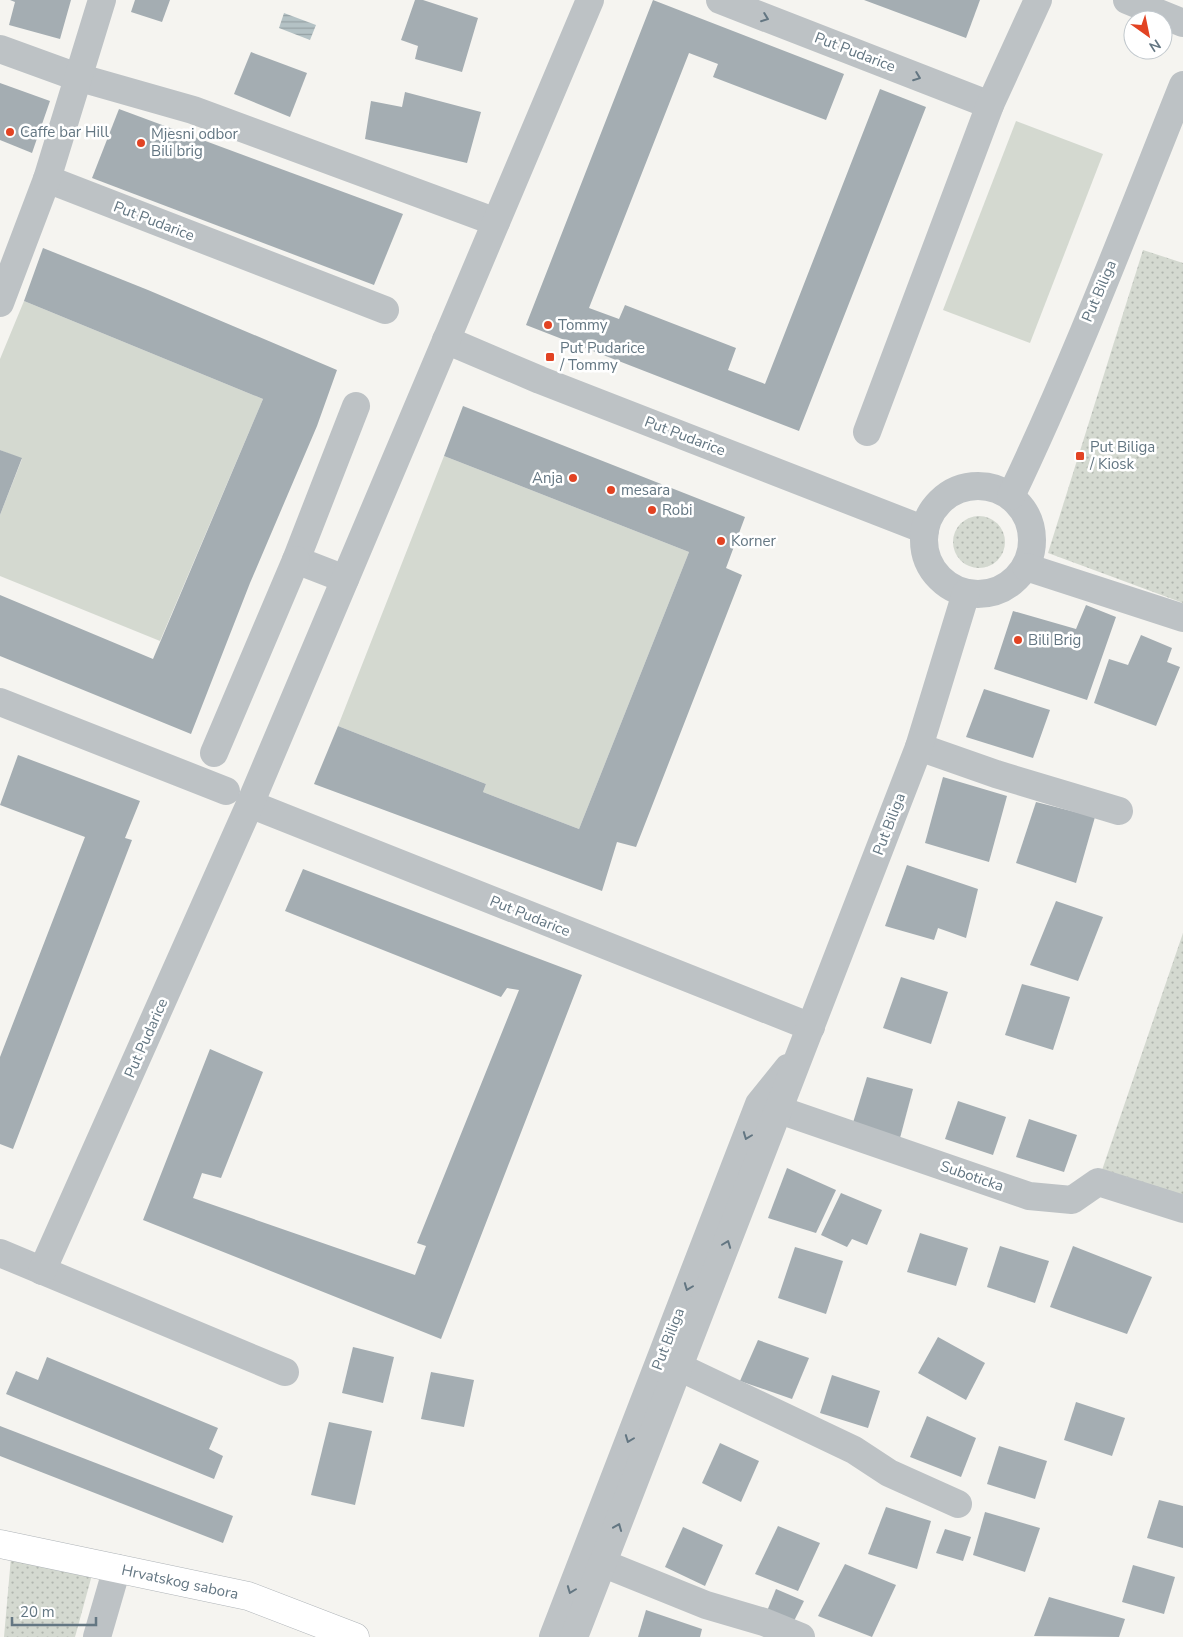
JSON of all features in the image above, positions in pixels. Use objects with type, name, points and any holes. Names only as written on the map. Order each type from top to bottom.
[{"type":"main road","name":"Hrvatskog sabora","points":[[0,1544],[248,1596],[337,1634]]},
{"type":"street","points":[[0,303],[46,179],[102,0]]},
{"type":"street","name":"Put Pudarice","points":[[42,1271],[250,804],[590,0]]},
{"type":"street","name":"Put Pudarice","points":[[720,0],[990,105]]},
{"type":"street","points":[[867,432],[990,105],[1038,0]]},
{"type":"street","points":[[1127,0],[1183,23]]},
{"type":"street","points":[[0,49],[77,77],[193,110],[496,222]]},
{"type":"street","name":"Put Biliga","points":[[1011,496],[1031,455],[1175,129],[1183,85]]},
{"type":"street","name":"Put Pudarice","points":[[46,179],[385,310]]},
{"type":"street","name":"Put Pudarice","points":[[446,340],[550,384],[925,530]]},
{"type":"street","points":[[214,753],[296,560],[356,406]]},
{"type":"street","points":[[982,485],[997,488],[1011,496],[1022,507],[1031,528],[1032,552],[1026,567],[1015,580],[1000,590],[983,594],[966,593],[950,586],[937,576],[928,562],[924,546],[925,530],[930,514],[939,502],[951,492],[966,486],[982,485]]},
{"type":"street","points":[[296,560],[345,579]]},
{"type":"street","points":[[1026,567],[1183,618]]},
{"type":"street","name":"Put Biliga","points":[[558,1636],[769,1107],[802,1052],[919,747],[966,593]]},
{"type":"street","points":[[0,702],[226,791]]},
{"type":"street","points":[[919,747],[996,774],[1120,810]]},
{"type":"street","name":"Put Pudarice","points":[[250,804],[811,1027]]},
{"type":"street","name":"Put Biliga","points":[[558,1636],[602,1563],[680,1367],[769,1107]]},
{"type":"street","name":"Suboticka","points":[[769,1107],[1028,1196],[1072,1200],[1098,1182],[1183,1209]]},
{"type":"street","points":[[0,1253],[285,1372]]},
{"type":"street","points":[[680,1367],[854,1450],[888,1474],[958,1504]]},
{"type":"street","points":[[602,1563],[706,1605],[764,1622],[801,1637]]},
{"type":"street","points":[[98,1637],[117,1568]]},
{"type":"shaded area","points":[[284,13],[316,25],[310,40],[279,28]]},
{"type":"shaded area","points":[[1016,121],[1103,154],[1030,343],[943,310]]},
{"type":"shaded area","points":[[1143,250],[1183,263],[1183,603],[1048,553]]},
{"type":"shaded area","points":[[24,301],[263,399],[160,641],[0,576],[0,515],[22,459],[0,450],[0,359]]},
{"type":"shaded area","points":[[444,456],[689,552],[579,829],[483,792],[486,784],[338,726]]},
{"type":"shaded area","points":[[979,516],[989,518],[997,524],[1003,532],[1005,542],[1003,552],[997,560],[989,566],[979,568],[969,566],[961,560],[955,552],[953,542],[955,532],[961,524],[969,518]]},
{"type":"shaded area","points":[[1183,933],[1183,1207],[1100,1176]]},
{"type":"shaded area","points":[[12,1546],[95,1564],[75,1637],[4,1637]]},
{"type":"building","points":[[10,0],[71,0],[60,39],[9,25],[15,2]]},
{"type":"building","points":[[135,0],[170,0],[162,22],[131,12]]},
{"type":"building","points":[[415,0],[423,0],[478,18],[462,72],[415,59],[418,46],[401,40]]},
{"type":"building","points":[[653,0],[844,74],[826,120],[713,77],[718,64],[689,53],[589,308],[619,319],[625,305],[736,348],[728,370],[765,384],[880,89],[926,107],[799,431],[526,325]]},
{"type":"building","points":[[864,0],[980,0],[966,38]]},
{"type":"building","points":[[251,52],[307,73],[290,117],[234,94]]},
{"type":"building","points":[[0,83],[50,101],[32,153],[0,140]]},
{"type":"building","points":[[405,92],[481,112],[467,163],[365,139],[371,101],[402,107]]},
{"type":"building","points":[[119,109],[403,214],[374,285],[92,178]]},
{"type":"building","points":[[43,248],[337,370],[317,426],[250,583],[191,734],[0,656],[0,595],[153,659],[263,399],[24,301]]},
{"type":"building","points":[[463,406],[745,517],[726,568],[742,575],[636,847],[617,842],[602,891],[314,784],[338,726],[486,784],[483,792],[579,829],[689,552],[444,456]]},
{"type":"building","points":[[0,450],[22,458],[0,515]]},
{"type":"building","points":[[1086,605],[1116,617],[1087,700],[994,669],[1013,611],[1076,629]]},
{"type":"building","points":[[1141,635],[1172,648],[1167,662],[1180,667],[1156,726],[1094,703],[1109,659],[1128,665]]},
{"type":"building","points":[[984,689],[1050,710],[1033,758],[966,737]]},
{"type":"building","points":[[18,755],[140,801],[125,838],[132,840],[13,1149],[0,1144],[0,1057],[85,837],[0,805]]},
{"type":"building","points":[[943,777],[1007,796],[989,862],[925,843]]},
{"type":"building","points":[[1036,802],[1095,817],[1076,883],[1016,863]]},
{"type":"building","points":[[907,865],[978,889],[966,938],[938,928],[934,940],[885,926]]},
{"type":"building","points":[[303,869],[582,975],[441,1339],[143,1220],[210,1049],[263,1072],[221,1178],[202,1173],[193,1198],[415,1275],[426,1246],[417,1243],[519,990],[507,988],[501,997],[285,911]]},
{"type":"building","points":[[1056,901],[1103,917],[1078,981],[1030,965]]},
{"type":"building","points":[[901,977],[948,992],[931,1044],[883,1028]]},
{"type":"building","points":[[1022,984],[1070,997],[1053,1050],[1005,1035]]},
{"type":"building","points":[[867,1077],[913,1089],[900,1138],[852,1126]]},
{"type":"building","points":[[958,1101],[1006,1117],[993,1155],[945,1139]]},
{"type":"building","points":[[1029,1119],[1077,1135],[1064,1172],[1016,1157]]},
{"type":"building","points":[[787,1168],[836,1190],[816,1233],[768,1218]]},
{"type":"building","points":[[841,1193],[882,1210],[867,1245],[852,1239],[847,1247],[821,1235]]},
{"type":"building","points":[[920,1233],[968,1248],[956,1286],[907,1272]]},
{"type":"building","points":[[1000,1246],[1049,1261],[1035,1303],[987,1287]]},
{"type":"building","points":[[1073,1246],[1152,1277],[1127,1334],[1050,1307]]},
{"type":"building","points":[[795,1247],[843,1261],[826,1314],[778,1298]]},
{"type":"building","points":[[938,1337],[985,1363],[966,1400],[918,1373]]},
{"type":"building","points":[[758,1340],[809,1358],[792,1399],[740,1381]]},
{"type":"building","points":[[353,1347],[394,1357],[383,1403],[342,1393]]},
{"type":"building","points":[[47,1357],[218,1428],[209,1449],[223,1456],[214,1479],[6,1394],[16,1371],[38,1380]]},
{"type":"building","points":[[431,1372],[474,1380],[464,1427],[421,1419]]},
{"type":"building","points":[[832,1375],[880,1391],[868,1428],[820,1413]]},
{"type":"building","points":[[1076,1402],[1125,1418],[1112,1456],[1064,1440]]},
{"type":"building","points":[[927,1416],[976,1438],[961,1477],[910,1457]]},
{"type":"building","points":[[329,1422],[372,1431],[355,1505],[311,1495]]},
{"type":"building","points":[[0,1426],[233,1516],[223,1543],[0,1456]]},
{"type":"building","points":[[720,1443],[759,1461],[741,1502],[702,1483]]},
{"type":"building","points":[[999,1446],[1047,1461],[1035,1499],[987,1484]]},
{"type":"building","points":[[1159,1500],[1183,1506],[1183,1548],[1147,1538]]},
{"type":"building","points":[[886,1507],[931,1521],[917,1569],[868,1554]]},
{"type":"building","points":[[985,1512],[1040,1528],[1025,1572],[973,1555]]},
{"type":"building","points":[[778,1526],[820,1543],[798,1591],[755,1574]]},
{"type":"building","points":[[683,1527],[723,1545],[705,1586],[665,1567]]},
{"type":"building","points":[[945,1529],[971,1537],[963,1561],[936,1553]]},
{"type":"building","points":[[845,1564],[896,1585],[872,1637],[818,1616]]},
{"type":"building","points":[[1133,1565],[1175,1577],[1164,1614],[1122,1602]]},
{"type":"building","points":[[776,1589],[804,1601],[793,1623],[767,1611]]},
{"type":"building","points":[[1049,1597],[1125,1619],[1119,1637],[1034,1636]]},
{"type":"building","points":[[646,1610],[702,1629],[700,1637],[638,1637]]},
{"type":"place","name":"Caffe bar Hill","points":[[10,132]]},
{"type":"place","name":"Mjesni odbor Bili brig","points":[[141,143]]},
{"type":"place","name":"Tommy","points":[[548,325]]},
{"type":"place","name":"Put Pudarice / Tommy","points":[[550,357]]},
{"type":"place","name":"Put Biliga / Kiosk","points":[[1080,456]]},
{"type":"place","name":"Anja","points":[[573,478]]},
{"type":"place","name":"mesara","points":[[611,490]]},
{"type":"place","name":"Robi","points":[[652,510]]},
{"type":"place","name":"Korner","points":[[721,541]]},
{"type":"place","name":"Bili Brig","points":[[1018,640]]}]
